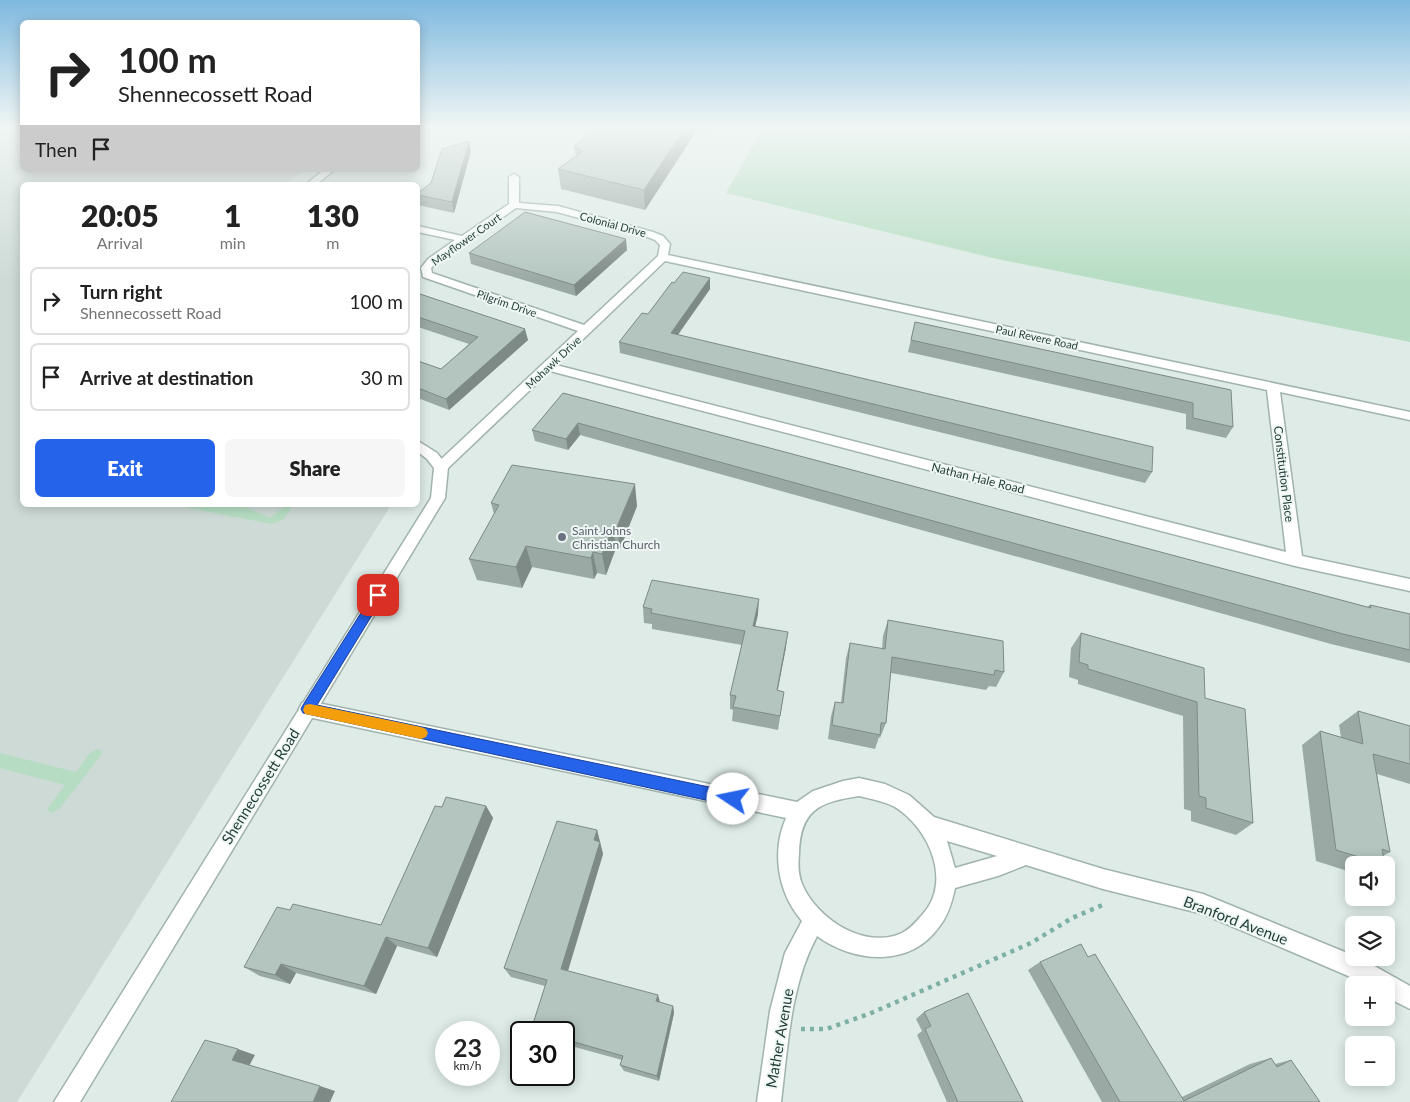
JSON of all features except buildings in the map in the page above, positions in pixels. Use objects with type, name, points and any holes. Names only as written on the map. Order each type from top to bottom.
[{"type":"street","name":"Mayflower Court","points":[[427,275],[426,268],[432,261],[514,205],[514,179]]},
{"type":"street","name":"Colonial Drive","points":[[514,205],[558,209],[649,234],[666,244],[663,257]]},
{"type":"street","points":[[420,229],[462,239]]},
{"type":"street","name":"Mohawk Drive","points":[[441,467],[663,257]]},
{"type":"street","name":"Paul Revere Road","points":[[663,257],[1410,416]]},
{"type":"street","name":"Pilgrim Drive","points":[[427,275],[587,330]]},
{"type":"street","name":"Nathan Hale Road","points":[[548,367],[1296,560],[1410,586]]},
{"type":"street","name":"Constitution Place","points":[[1273,388],[1296,560]]},
{"type":"street","points":[[420,447],[432,456],[441,467]]},
{"type":"street","name":"Shennecossett Road","points":[[66,1102],[438,498],[441,467]]},
{"type":"street","points":[[308,709],[800,812]]},
{"type":"street","points":[[859,788],[884,792],[908,805],[928,825],[938,842],[945,860],[947,880],[942,904],[930,925],[911,941],[887,948],[861,947],[836,937],[814,920],[797,897],[788,870],[792,825],[800,812],[813,802],[834,791],[859,788]]},
{"type":"street","name":"Branford Avenue","points":[[928,825],[1103,879],[1203,904],[1354,967],[1410,998]]},
{"type":"street","points":[[947,880],[998,866],[1026,855]]},
{"type":"street","name":"Mather Avenue","points":[[769,1102],[781,1011],[796,953],[814,920]]},
{"type":"path","points":[[778,1029],[826,1029],[869,1014],[1031,943],[1072,918],[1109,903]]},
{"type":"shaded area","points":[[0,179],[292,179],[288,182],[20,182],[20,507],[390,507],[17,1102],[0,1102]]},
{"type":"green space","points":[[734,179],[1410,179],[1410,342],[997,259],[726,193]]},
{"type":"green space","points":[[183,507],[245,507],[270,518],[284,507],[292,507],[284,519],[272,524]]},
{"type":"green space","points":[[97,749],[102,751],[101,755],[60,808],[51,813],[47,809],[65,785],[0,768],[0,753],[76,772],[89,754]]},
{"type":"slow traffic","points":[[310,710],[421,733]]},
{"type":"place","name":"Saint Johns Christian Church","points":[[562,537]]},
{"type":"route","points":[[378,595],[308,709],[733,799]]}]
